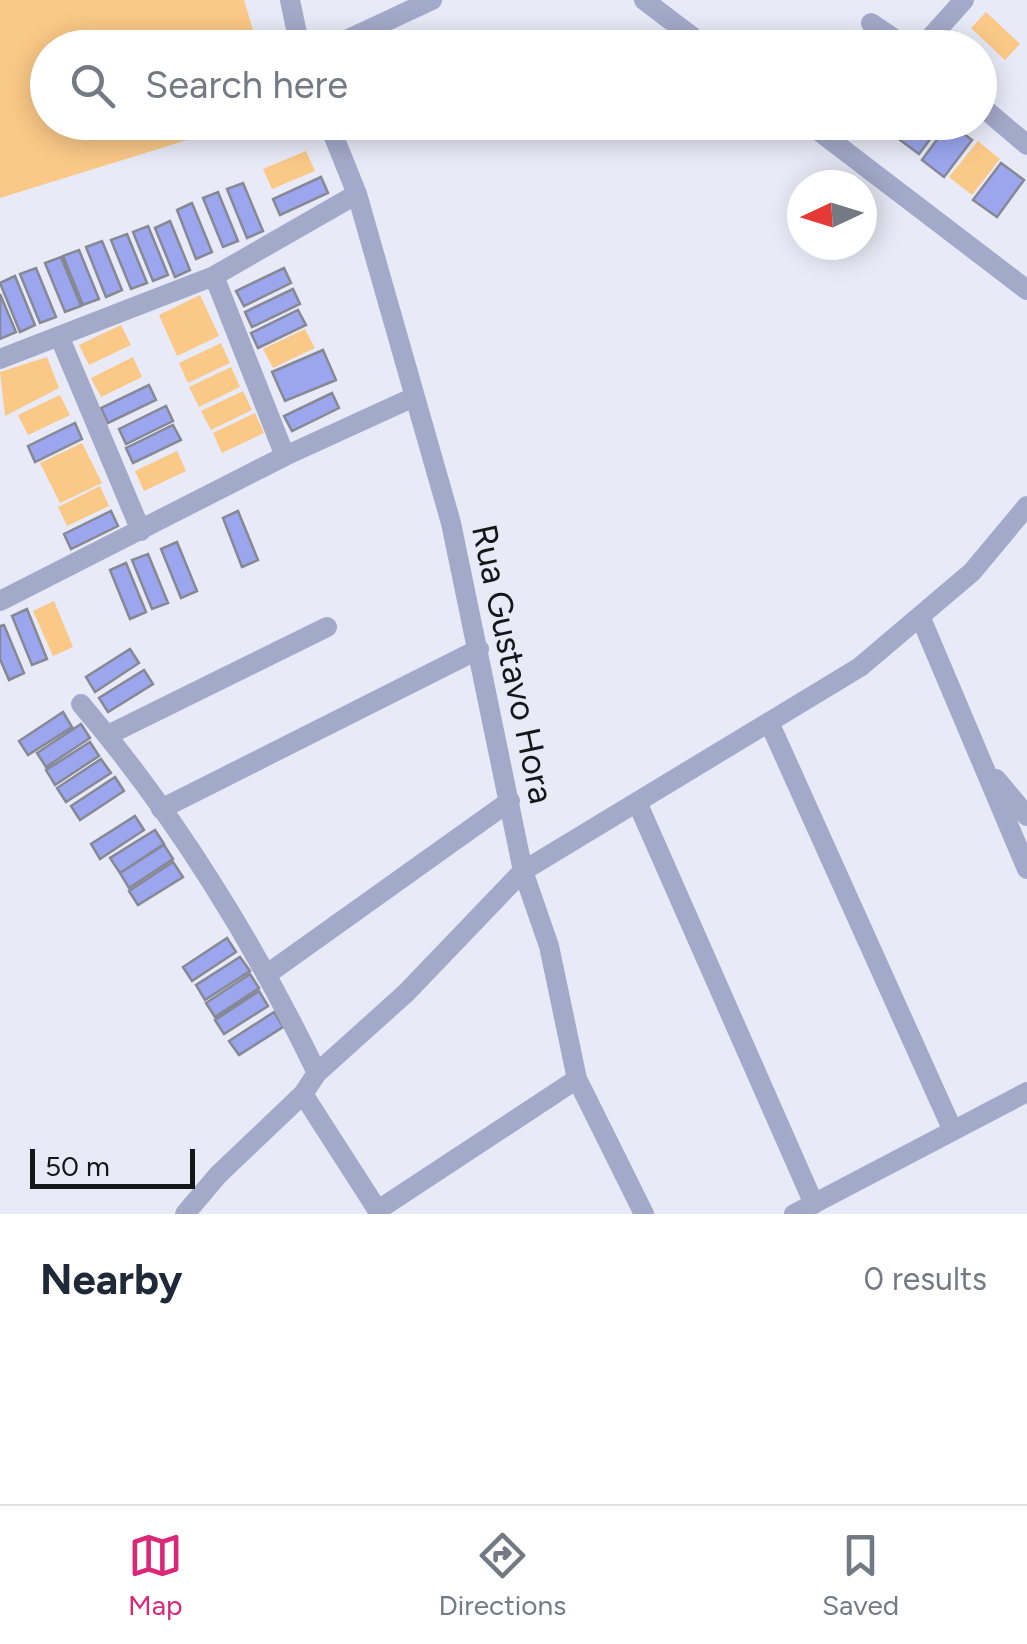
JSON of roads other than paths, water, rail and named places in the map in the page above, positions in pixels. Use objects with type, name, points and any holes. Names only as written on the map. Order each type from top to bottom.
[{"type":"street","points":[[290,0],[296,30]]},
{"type":"street","points":[[368,30],[432,0]]},
{"type":"street","points":[[644,0],[683,30]]},
{"type":"street","points":[[936,30],[964,0]]},
{"type":"street","points":[[870,23],[881,30]]},
{"type":"street","points":[[997,119],[1027,145]]},
{"type":"street","name":"Rua Gustavo Hora","points":[[335,140],[357,194],[451,523],[522,871],[549,946],[577,1079],[644,1214]]},
{"type":"street","points":[[831,140],[1027,290]]},
{"type":"street","points":[[0,360],[214,276],[357,194]]},
{"type":"street","points":[[214,276],[285,456]]},
{"type":"street","points":[[60,338],[141,531]]},
{"type":"street","points":[[0,601],[285,456],[414,397]]},
{"type":"street","points":[[185,1214],[218,1175],[303,1094],[317,1073],[406,993],[522,871],[860,667],[972,572],[1027,506]]},
{"type":"street","points":[[920,616],[1027,868]]},
{"type":"street","points":[[108,735],[327,627]]},
{"type":"street","points":[[160,809],[479,648]]},
{"type":"street","points":[[82,704],[160,809],[266,974],[317,1073]]},
{"type":"street","points":[[769,722],[953,1130]]},
{"type":"street","points":[[983,765],[1027,816]]},
{"type":"street","points":[[266,974],[510,800]]},
{"type":"street","points":[[637,802],[814,1204]]},
{"type":"street","points":[[303,1094],[379,1212],[577,1079]]},
{"type":"street","points":[[794,1214],[1027,1092]]}]
